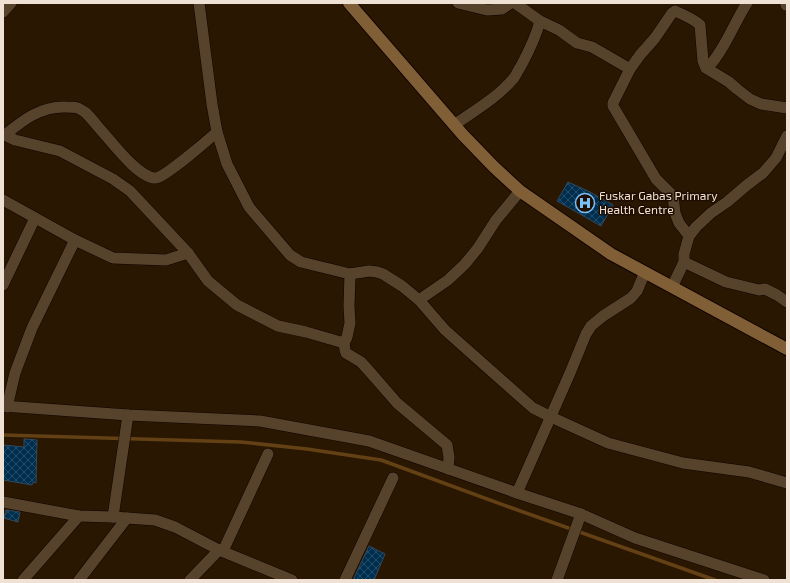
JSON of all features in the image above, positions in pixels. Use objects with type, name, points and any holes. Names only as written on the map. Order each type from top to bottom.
[{"type":"street","points":[[3,12],[11,3]]},
{"type":"street","points":[[199,3],[212,104],[217,132],[227,164],[250,207],[290,255],[301,262],[350,274],[369,271],[383,274],[402,286],[419,300],[445,330],[533,408],[551,417],[608,443],[683,462],[749,472],[787,483]]},
{"type":"street","points":[[349,3],[463,135],[520,191],[611,254],[787,349]]},
{"type":"street","points":[[458,3],[487,10],[502,9],[511,3]]},
{"type":"street","points":[[515,3],[540,21],[559,30],[577,43],[592,47],[630,69]]},
{"type":"street","points":[[706,68],[716,57],[729,37],[747,3]]},
{"type":"street","points":[[689,236],[679,223],[675,213],[672,196],[656,180],[613,106],[615,96],[630,69],[655,38],[672,13],[675,11],[700,25],[703,61],[706,68],[729,82],[750,99],[761,104],[787,108]]},
{"type":"street","points":[[454,124],[490,100],[514,79],[529,51],[540,21]]},
{"type":"street","points":[[217,132],[184,160],[157,178],[151,177],[140,171],[126,159],[86,113],[79,108],[58,106],[42,110],[4,134],[15,140],[60,151],[113,179],[130,191],[188,253],[208,281],[237,305],[278,326],[344,343]]},
{"type":"street","points":[[672,287],[684,262],[684,254],[689,236],[711,213],[728,202],[763,173],[776,158],[787,136]]},
{"type":"street","points":[[419,300],[448,280],[465,264],[478,248],[496,220],[520,191]]},
{"type":"street","points":[[3,200],[75,240],[113,258],[166,260],[188,253]]},
{"type":"street","points":[[3,285],[35,218]]},
{"type":"street","points":[[75,240],[32,328],[15,373],[5,406],[128,419],[260,421],[369,441],[517,493],[635,538],[764,580]]},
{"type":"street","points":[[684,262],[726,282],[759,290],[765,289],[777,294],[787,302]]},
{"type":"street","points":[[517,493],[586,334],[591,326],[603,316],[631,298],[637,291],[645,272]]},
{"type":"street","points":[[350,274],[350,323],[344,343],[346,353],[361,362],[397,403],[447,445],[448,469]]},
{"type":"street","points":[[113,517],[128,419]]},
{"type":"street","points":[[190,580],[221,550],[268,454]]},
{"type":"street","points":[[345,580],[393,478]]},
{"type":"street","points":[[3,502],[79,516],[155,520],[175,527],[221,550],[292,580]]},
{"type":"street","points":[[23,580],[79,516]]},
{"type":"street","points":[[79,580],[127,518]]},
{"type":"street","points":[[557,580],[580,518]]},
{"type":"building","name":"Fuskar Gabas Primary Health Centre","points":[[568,182],[613,205],[601,226],[557,201]]},
{"type":"building","points":[[24,439],[37,440],[36,483],[33,482],[32,485],[3,480],[3,445],[24,447]]},
{"type":"building","points":[[6,510],[20,512],[18,522],[4,518]]},
{"type":"building","points":[[369,546],[385,554],[374,580],[353,580]]},
{"type":"waterway","points":[[3,435],[241,442],[307,449],[381,460],[715,580]]},
{"type":"place","name":"Fuskar Gabas Primary Health Centre","points":[[585,203]]}]
